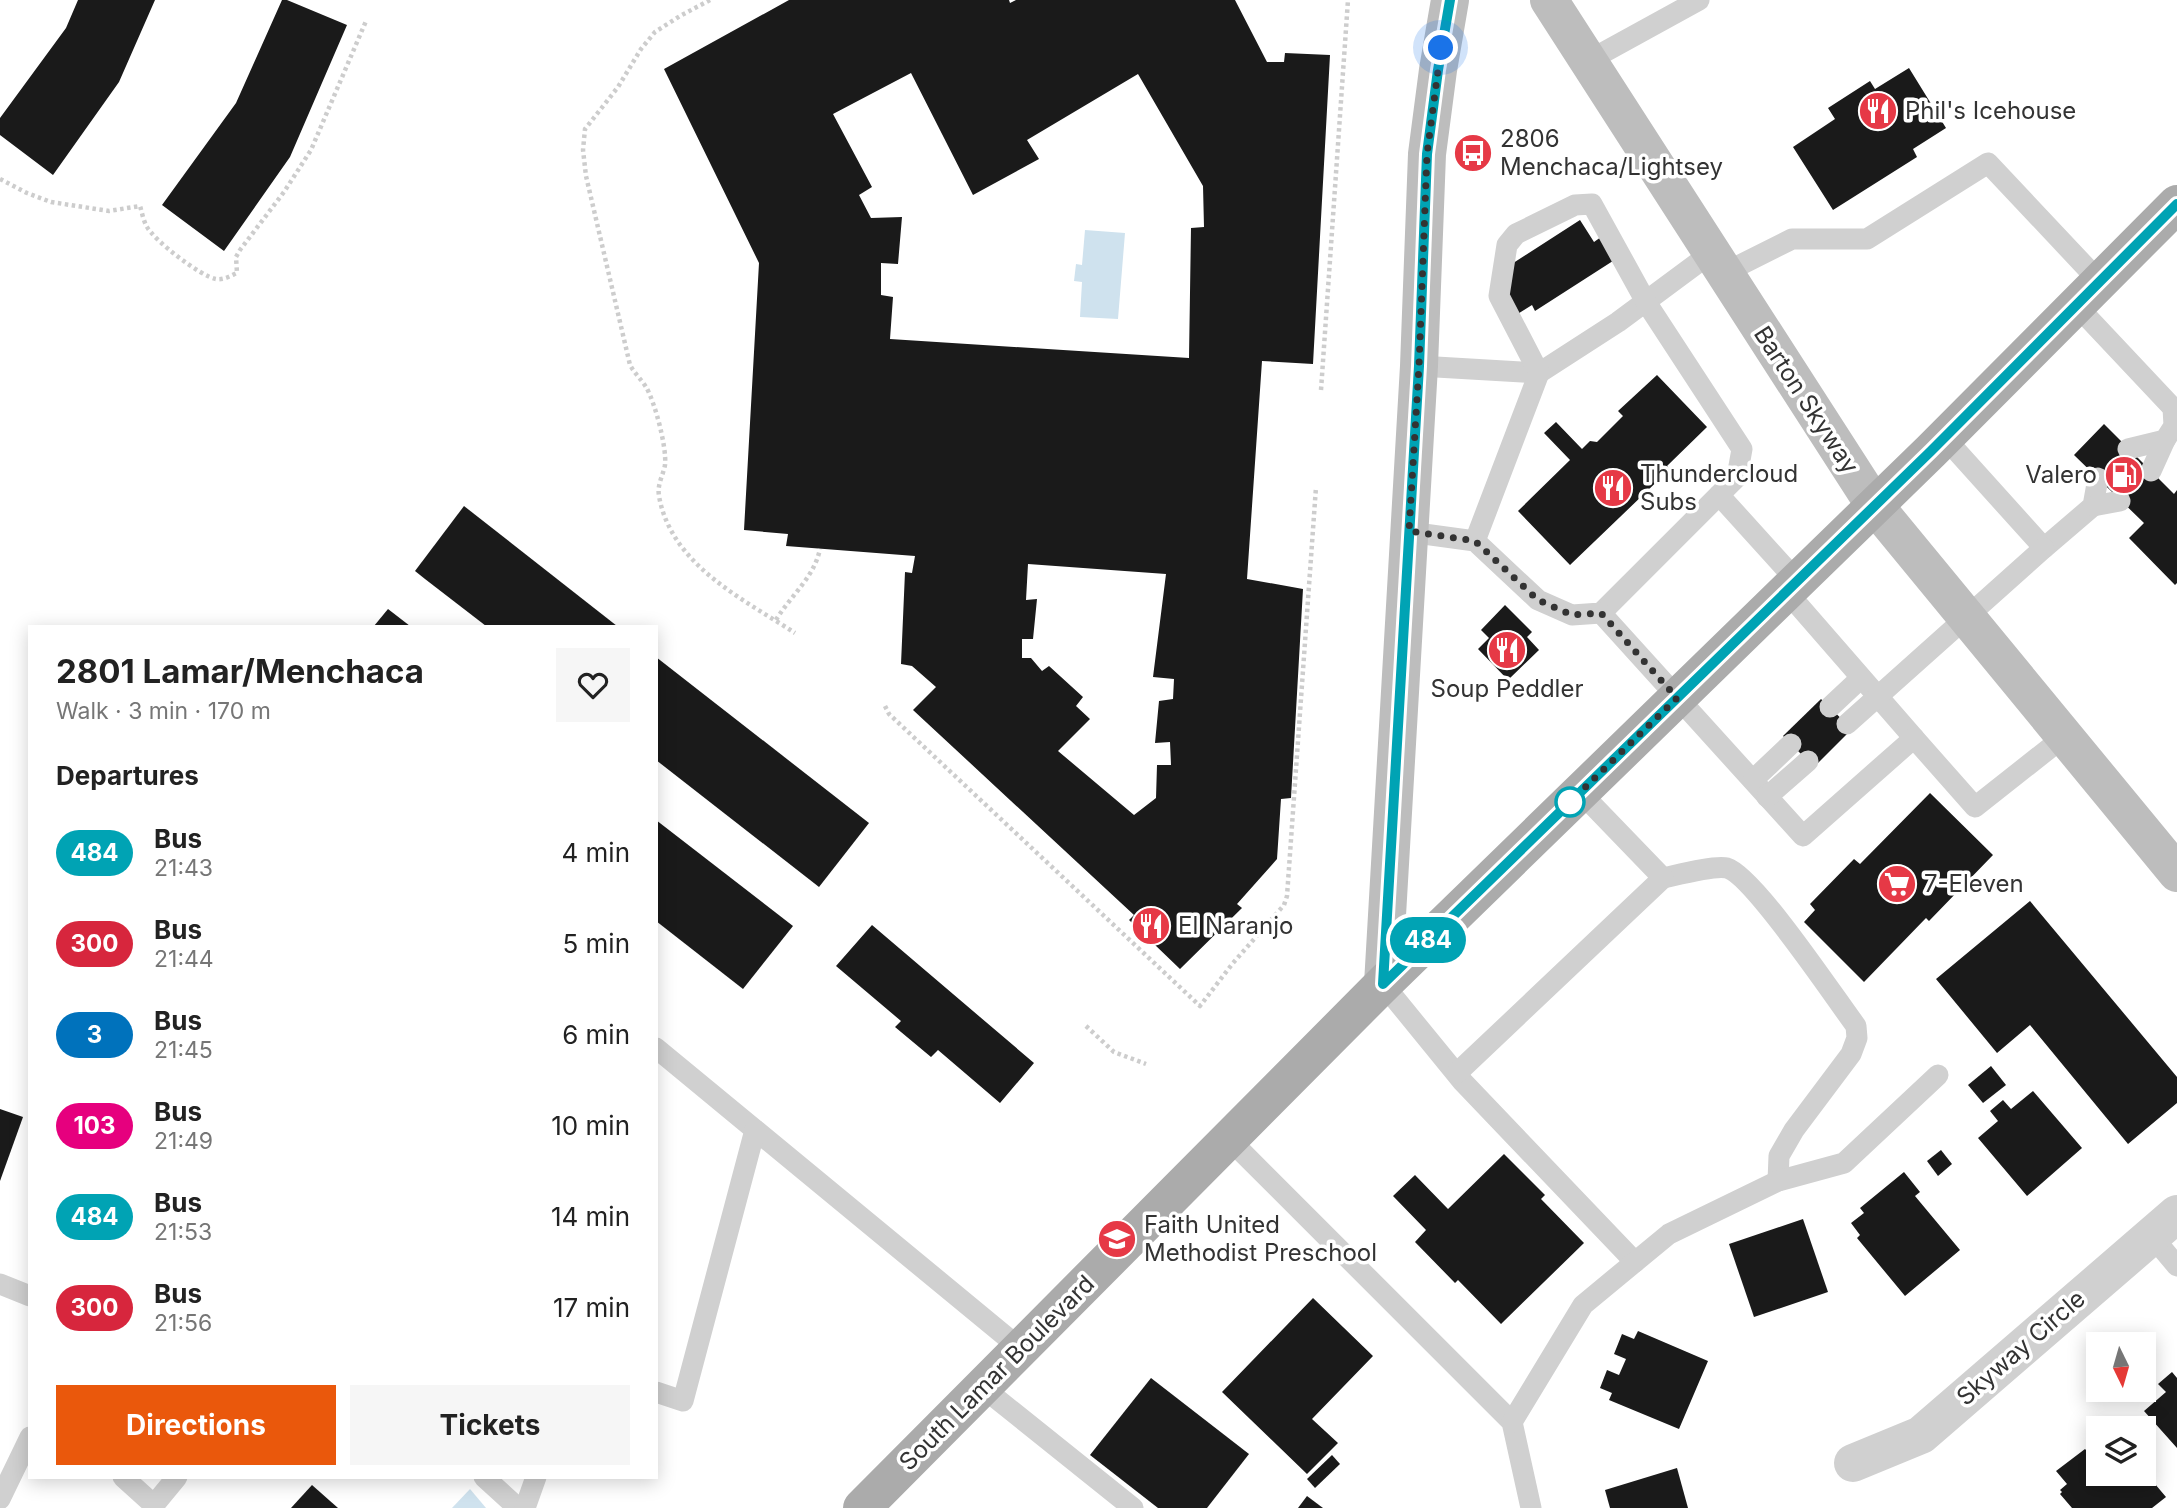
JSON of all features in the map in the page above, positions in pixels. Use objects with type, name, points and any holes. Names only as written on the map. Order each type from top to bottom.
[{"type":"main road","points":[[1383,984],[1419,366],[1427,154],[1450,0]]},
{"type":"main road","name":"Barton Skyway","points":[[1549,0],[1875,506],[2177,873]]},
{"type":"main road","name":"South Lamar Boulevard","points":[[862,1508],[1383,984],[1875,506],[2177,204]]},
{"type":"street","name":"Skyway Circle","points":[[1853,1463],[1921,1436],[2164,1224]]},
{"type":"lane","points":[[1588,61],[1699,0]]},
{"type":"lane","points":[[1475,541],[1539,373],[1646,302],[1718,263],[1792,239],[1867,239],[1988,163],[2173,408],[2174,426],[2151,471]]},
{"type":"lane","points":[[1409,531],[1475,541],[1538,600],[1572,615],[1601,613],[1737,477],[1742,449],[1646,302],[1592,204],[1575,205],[1516,234],[1507,245],[1499,296],[1539,373]]},
{"type":"lane","points":[[1419,366],[1539,373]]},
{"type":"lane","points":[[1944,437],[2044,548]]},
{"type":"lane","points":[[2128,449],[2165,440]]},
{"type":"lane","points":[[2093,506],[2098,478]]},
{"type":"lane","points":[[1719,495],[1861,678],[1975,807],[2065,736]]},
{"type":"lane","points":[[1847,724],[2093,506],[2120,501]]},
{"type":"lane","points":[[1601,613],[1803,836],[1914,738]]},
{"type":"lane","points":[[1830,707],[1861,678]]},
{"type":"lane","points":[[1753,780],[1791,744]]},
{"type":"lane","points":[[1768,797],[1808,761]]},
{"type":"lane","points":[[1580,792],[1663,878]]},
{"type":"lane","points":[[1457,1073],[1663,878],[1720,867],[1730,869],[1748,883],[1791,936],[1856,1026],[1857,1038],[1851,1054],[1794,1130],[1779,1156],[1778,1181]]},
{"type":"lane","points":[[1383,984],[1457,1073],[1635,1262]]},
{"type":"lane","points":[[658,1050],[1021,1349]]},
{"type":"lane","points":[[1512,1422],[1583,1305],[1669,1234],[1778,1181],[1844,1163],[1938,1074]]},
{"type":"lane","points":[[658,1393],[683,1401],[755,1130]]},
{"type":"lane","points":[[1230,1140],[1512,1422],[1531,1508]]},
{"type":"lane","points":[[2164,1224],[2177,1266]]},
{"type":"lane","points":[[0,1283],[28,1295]]},
{"type":"lane","points":[[982,1387],[1132,1508]]},
{"type":"lane","points":[[0,1499],[28,1441]]},
{"type":"lane","points":[[125,1479],[153,1507],[175,1479]]},
{"type":"lane","points":[[486,1479],[518,1508]]},
{"type":"lane","points":[[525,1508],[535,1479]]},
{"type":"path","points":[[710,0],[655,32],[618,87],[585,129],[583,150],[586,176],[630,365],[652,400],[664,450],[665,466],[660,478],[659,493],[663,513],[678,541],[697,565],[715,581],[795,633]]},
{"type":"path","points":[[1321,390],[1348,0]]},
{"type":"path","points":[[0,179],[27,194],[51,202],[109,211],[141,206],[147,228],[156,238],[204,274],[214,279],[223,279],[237,273],[236,257],[240,250],[284,192],[311,150],[366,21]]},
{"type":"path","points":[[885,706],[889,714],[1200,1006],[1233,962],[1284,905],[1287,896],[1316,487]]},
{"type":"path","points":[[776,621],[788,601],[814,570],[820,550]]},
{"type":"path","points":[[1086,1026],[1114,1052],[1146,1064]]},
{"type":"water","points":[[1085,230],[1125,233],[1118,319],[1080,317],[1082,282],[1074,281],[1076,264],[1082,265]]},
{"type":"water","points":[[470,1489],[486,1508],[452,1508]]},
{"type":"building","points":[[78,0],[155,0],[119,82],[53,175],[0,135],[0,118],[66,28]]},
{"type":"building","points":[[282,0],[347,25],[290,157],[224,251],[162,205],[236,103]]},
{"type":"building","points":[[789,0],[1009,0],[1010,3],[1016,0],[1235,0],[1267,62],[1284,62],[1285,53],[1330,55],[1313,364],[1262,361],[1247,579],[1303,589],[1291,798],[1281,799],[1277,859],[1237,904],[1242,908],[1180,969],[1129,920],[1134,915],[913,710],[936,687],[912,666],[901,664],[905,572],[912,573],[915,556],[786,546],[788,534],[744,530],[759,263],[664,69]],"holes":[[[911,73],[973,195],[1039,159],[1027,140],[1138,74],[1203,186],[1204,227],[1191,228],[1189,358],[890,339],[893,297],[881,295],[881,263],[898,264],[902,217],[871,218],[859,195],[872,187],[833,114]],[[1028,564],[1166,574],[1153,677],[1174,679],[1173,699],[1159,701],[1155,743],[1170,742],[1171,765],[1157,765],[1156,798],[1134,815],[1058,751],[1090,719],[1076,706],[1083,697],[1049,666],[1042,671],[1031,658],[1022,658],[1022,639],[1033,639],[1037,599],[1026,600]]]},
{"type":"building","points":[[1909,68],[1946,128],[1913,149],[1917,157],[1833,210],[1793,147],[1835,119],[1828,108],[1870,81],[1875,89]]},
{"type":"building","points":[[1580,220],[1594,242],[1601,237],[1616,259],[1535,311],[1532,305],[1516,315],[1503,294],[1504,269]]},
{"type":"building","points":[[1657,375],[1707,427],[1667,466],[1670,469],[1570,565],[1518,511],[1570,460],[1544,433],[1556,422],[1582,449],[1590,441],[1597,442],[1623,416],[1618,411]]},
{"type":"building","name":"Valero","points":[[2104,424],[2174,494],[2177,490],[2175,585],[2129,538],[2144,523],[2074,455]]},
{"type":"building","points":[[464,506],[616,625],[485,625],[415,571]]},
{"type":"building","points":[[1505,605],[1532,632],[1527,637],[1539,650],[1508,680],[1478,649],[1489,638],[1481,630]]},
{"type":"building","points":[[388,609],[409,625],[375,625]]},
{"type":"building","points":[[658,659],[869,823],[819,887],[658,762]]},
{"type":"building","points":[[1821,699],[1852,729],[1814,767],[1783,736]]},
{"type":"building","name":"7-Eleven","points":[[1930,793],[1993,855],[1929,921],[1926,918],[1864,982],[1804,922],[1815,910],[1810,904],[1854,859],[1860,864]]},
{"type":"building","points":[[658,822],[793,926],[743,989],[658,923]]},
{"type":"building","points":[[2030,901],[2177,1077],[2177,1103],[2128,1144],[2030,1025],[1997,1053],[1936,979]]},
{"type":"building","points":[[872,925],[1034,1063],[1000,1103],[938,1050],[931,1057],[895,1027],[901,1021],[836,966]]},
{"type":"building","points":[[1991,1066],[2006,1085],[1983,1103],[1968,1085]]},
{"type":"building","points":[[2033,1091],[2082,1148],[2027,1196],[1978,1138],[1998,1121],[1990,1111],[2003,1100],[2011,1109]]},
{"type":"building","points":[[0,1109],[23,1117],[0,1181]]},
{"type":"building","points":[[1941,1150],[1952,1164],[1938,1176],[1927,1161]]},
{"type":"building","points":[[1504,1154],[1545,1195],[1541,1199],[1584,1243],[1501,1324],[1458,1280],[1455,1283],[1415,1242],[1426,1230],[1393,1196],[1415,1175],[1448,1209]]},
{"type":"building","points":[[1904,1172],[1920,1192],[1915,1196],[1960,1250],[1905,1296],[1857,1238],[1860,1235],[1851,1223],[1864,1213],[1860,1208]]},
{"type":"building","points":[[1803,1219],[1828,1292],[1754,1317],[1729,1244]]},
{"type":"building","points":[[1313,1298],[1373,1356],[1312,1419],[1338,1443],[1307,1474],[1222,1392]]},
{"type":"building","points":[[1638,1331],[1708,1361],[1679,1429],[1609,1400],[1612,1393],[1600,1388],[1607,1370],[1619,1375],[1626,1359],[1614,1354],[1622,1334],[1634,1339]]},
{"type":"building","points":[[2172,1372],[2177,1378],[2177,1448],[2156,1424],[2156,1416],[2148,1416],[2144,1411],[2166,1392],[2158,1384]]},
{"type":"building","points":[[1151,1378],[1249,1454],[1207,1508],[1158,1508],[1090,1455]]},
{"type":"building","points":[[2085,1449],[2086,1486],[2156,1485],[2166,1497],[2152,1508],[2072,1508],[2060,1494],[2060,1490],[2067,1484],[2056,1471]]},
{"type":"building","points":[[1332,1455],[1340,1464],[1315,1488],[1307,1479]]},
{"type":"building","points":[[1677,1468],[1688,1508],[1610,1508],[1605,1490]]},
{"type":"building","points":[[312,1485],[338,1508],[291,1508]]},
{"type":"building","points":[[1307,1496],[1323,1508],[1298,1508]]},
{"type":"bus line","name":"484","points":[[1450,0],[1427,154],[1419,366],[1383,984],[1931,451],[2177,204]]},
{"type":"place","name":"Phil's Icehouse","points":[[1878,111]]},
{"type":"place","name":"2806 Menchaca/Lightsey","points":[[1473,153]]},
{"type":"place","name":"Valero","points":[[2124,475]]},
{"type":"place","name":"Thundercloud Subs","points":[[1613,488]]},
{"type":"place","name":"Soup Peddler","points":[[1507,650]]},
{"type":"place","name":"7-Eleven","points":[[1897,884]]},
{"type":"place","name":"El Naranjo","points":[[1151,926]]},
{"type":"place","name":"Faith United Methodist Preschool","points":[[1117,1239]]},
{"type":"route","points":[[1441,48],[1427,154],[1419,366],[1409,531],[1475,541],[1538,600],[1572,615],[1601,613],[1677,698],[1570,802]]}]
